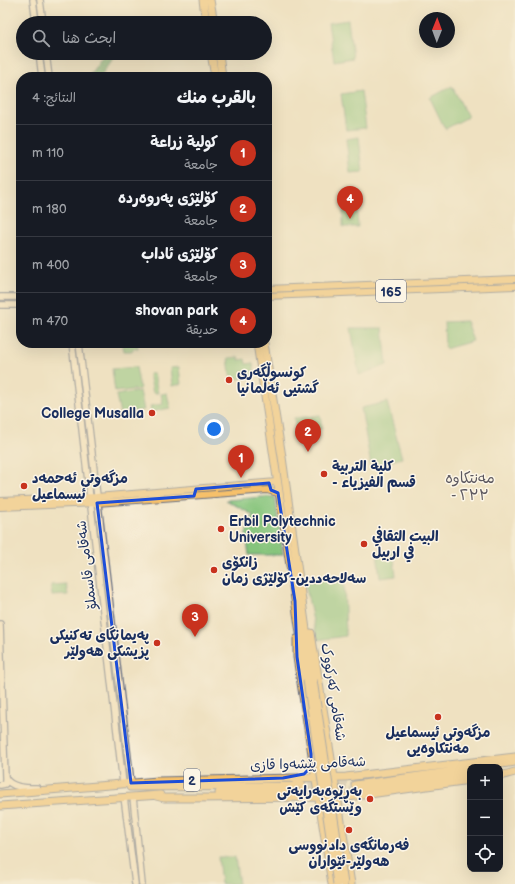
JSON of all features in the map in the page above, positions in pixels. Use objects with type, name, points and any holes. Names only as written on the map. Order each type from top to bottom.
[{"type":"highway","points":[[203,0],[205,16]]},
{"type":"highway","points":[[210,0],[213,16]]},
{"type":"highway","points":[[212,60],[214,72]]},
{"type":"highway","points":[[219,60],[221,72]]},
{"type":"highway","name":"شەقامی کەرکووک","points":[[258,348],[278,493],[298,600],[344,884]]},
{"type":"highway","name":"شەقامی کەرکووک","points":[[265,348],[282,457],[298,600],[297,657],[314,765],[322,783]]},
{"type":"highway","name":"شەقامی کەرکووک","points":[[298,600],[313,642],[333,769]]},
{"type":"highway","name":"شەقامی کەرکووک","points":[[310,680],[337,884]]},
{"type":"highway","points":[[310,743],[313,754],[318,758],[326,757],[330,748]]},
{"type":"highway","points":[[284,778],[307,772],[311,767],[312,754]]},
{"type":"highway","name":"شەقامی پێشەوا قازی","points":[[0,794],[131,783],[306,778],[322,783],[346,777],[515,757]]},
{"type":"highway","points":[[502,764],[515,762]]},
{"type":"highway","points":[[333,769],[336,774],[346,777]]},
{"type":"highway","points":[[333,769],[335,796],[341,818],[351,884]]},
{"type":"highway","name":"شەقامی پێشەوا قازی","points":[[467,769],[356,787],[467,776]]},
{"type":"highway","points":[[503,772],[515,771]]},
{"type":"highway","points":[[503,775],[515,771]]},
{"type":"highway","points":[[366,795],[353,794],[351,784],[352,780],[383,773]]},
{"type":"highway","points":[[282,798],[298,796],[302,793],[304,788],[299,780],[284,778]]},
{"type":"highway","points":[[322,783],[334,779]]},
{"type":"highway","name":"شەقامی پێشەوا قازی","points":[[102,786],[295,792],[307,798],[319,796],[350,797],[467,780]]},
{"type":"highway","points":[[322,783],[335,796]]},
{"type":"highway","points":[[322,783],[319,796],[320,812],[332,884]]},
{"type":"highway","points":[[319,796],[322,783]]},
{"type":"highway","name":"شەقامی پێشەوا قازی","points":[[156,796],[182,798],[282,798],[295,792]]},
{"type":"highway","name":"شەقامی پێشەوا قازی","points":[[0,807],[124,797],[295,792]]},
{"type":"highway","name":"2","points":[[295,792],[311,801],[320,812]]},
{"type":"highway","points":[[341,818],[343,809],[347,802],[366,795]]},
{"type":"highway","points":[[324,831],[325,820],[331,816],[338,818],[342,827]]},
{"type":"main road","points":[[33,0],[35,14],[42,13]]},
{"type":"main road","points":[[40,0],[42,16]]},
{"type":"main road","points":[[40,60],[41,72]]},
{"type":"main road","points":[[47,60],[48,72]]},
{"type":"main road","name":"165","points":[[272,288],[515,279]]},
{"type":"main road","points":[[383,284],[384,291]]},
{"type":"main road","name":"165","points":[[272,296],[515,286]]},
{"type":"main road","points":[[0,297],[16,297]]},
{"type":"main road","points":[[0,306],[16,305]]},
{"type":"main road","name":"شەقامی قاسملۆ","points":[[73,348],[113,627],[131,783]]},
{"type":"main road","name":"شەقامی قاسملۆ","points":[[79,348],[105,627],[124,784]]},
{"type":"main road","points":[[0,507],[269,486],[277,482]]},
{"type":"main road","points":[[269,486],[278,493]]},
{"type":"main road","points":[[0,501],[94,500]]},
{"type":"main road","points":[[0,624],[5,776],[5,784],[0,785]]},
{"type":"main road","points":[[105,627],[113,627]]},
{"type":"main road","points":[[119,749],[124,750],[127,748]]},
{"type":"main road","points":[[5,776],[8,782],[12,785],[51,790]]},
{"type":"main road","points":[[124,797],[135,884]]},
{"type":"main road","points":[[133,797],[142,884]]},
{"type":"main road","points":[[126,815],[134,815]]},
{"type":"highlighted area","points":[[269,483],[271,490],[278,493],[295,601],[297,657],[311,754],[311,767],[304,774],[283,778],[131,783],[97,503],[194,496],[196,489]]},
{"type":"green space","points":[[348,20],[353,58],[334,61],[328,23]]},
{"type":"green space","points":[[100,60],[112,60],[104,72],[92,72]]},
{"type":"green space","points":[[452,86],[468,117],[445,129],[430,98]]},
{"type":"green space","points":[[361,91],[366,128],[346,130],[341,94]]},
{"type":"green space","points":[[359,137],[363,172],[350,173],[346,139]]},
{"type":"green space","points":[[343,211],[357,211],[358,227],[343,227]]},
{"type":"green space","points":[[466,321],[473,341],[445,349],[444,322]]},
{"type":"green space","points":[[351,328],[383,328],[387,365],[359,375]]},
{"type":"green space","points":[[123,348],[138,348],[133,349],[133,351],[124,351]]},
{"type":"green space","points":[[239,357],[239,360],[245,359],[246,364],[253,363],[255,376],[231,380],[228,358]]},
{"type":"green space","points":[[136,367],[140,389],[115,392],[112,369]]},
{"type":"green space","points":[[179,367],[181,384],[172,386],[170,368]]},
{"type":"green space","points":[[154,373],[158,393],[153,393],[149,374]]},
{"type":"green space","points":[[140,391],[144,410],[120,414],[116,395]]},
{"type":"green space","points":[[167,393],[170,408],[151,412],[150,406],[163,404],[161,394]]},
{"type":"green space","points":[[387,402],[402,458],[371,466],[361,408]]},
{"type":"green space","points":[[320,415],[322,429],[296,432],[294,418]]},
{"type":"green space","points":[[275,497],[283,555],[249,555],[246,534],[253,515],[226,500]]},
{"type":"green space","points":[[393,550],[396,576],[380,578],[377,552]]},
{"type":"green space","points":[[323,579],[344,582],[346,636],[317,640],[305,583]]},
{"type":"green space","points":[[66,584],[68,595],[52,596],[51,585]]},
{"type":"green space","points":[[218,857],[235,857],[239,884],[221,884]]},
{"type":"tunnel","points":[[298,786],[355,785]]},
{"type":"tunnel","points":[[297,792],[356,790]]},
{"type":"place","name":"shovan park","points":[[350,219]]},
{"type":"place","name":"کونسوڵگەری گشتیی ئەڵمانیا","points":[[229,380]]},
{"type":"place","name":"College Musalla","points":[[152,413]]},
{"type":"place","name":"کۆلێژی پەروەردە","points":[[308,452]]},
{"type":"place","name":"كلية التربية - قسم الفيزياء","points":[[324,474]]},
{"type":"place","name":"كولية زراعة","points":[[241,478]]},
{"type":"place","name":"مزگەوتی ئەحمەد ئیسماعیل","points":[[24,486]]},
{"type":"place","name":"Erbil Polytechnic University","points":[[221,529]]},
{"type":"place","name":"البيت الثقافي في اربيل","points":[[364,544]]},
{"type":"place","name":"زانکۆی سەلاحەددین-کۆلێژی زمان","points":[[214,570]]},
{"type":"place","name":"کۆلێژی ئاداب","points":[[195,637]]},
{"type":"place","name":"پەیمانگای تەکنیکی پزیشکی هەولێر","points":[[157,643]]},
{"type":"place","name":"مزگەوتی ئیسماعیل مەنتکاوەیی","points":[[438,717]]},
{"type":"place","name":"بەڕێوەبەرایەتی وێستگەی کێش","points":[[370,799]]},
{"type":"place","name":"فه‌رمانگه‌ی دادنووسی هه‌ولێر-ئێواران","points":[[349,830]]},
{"type":"district","name":"مەنتکاوە - ٢٣٣","points":[[470,486]]}]
